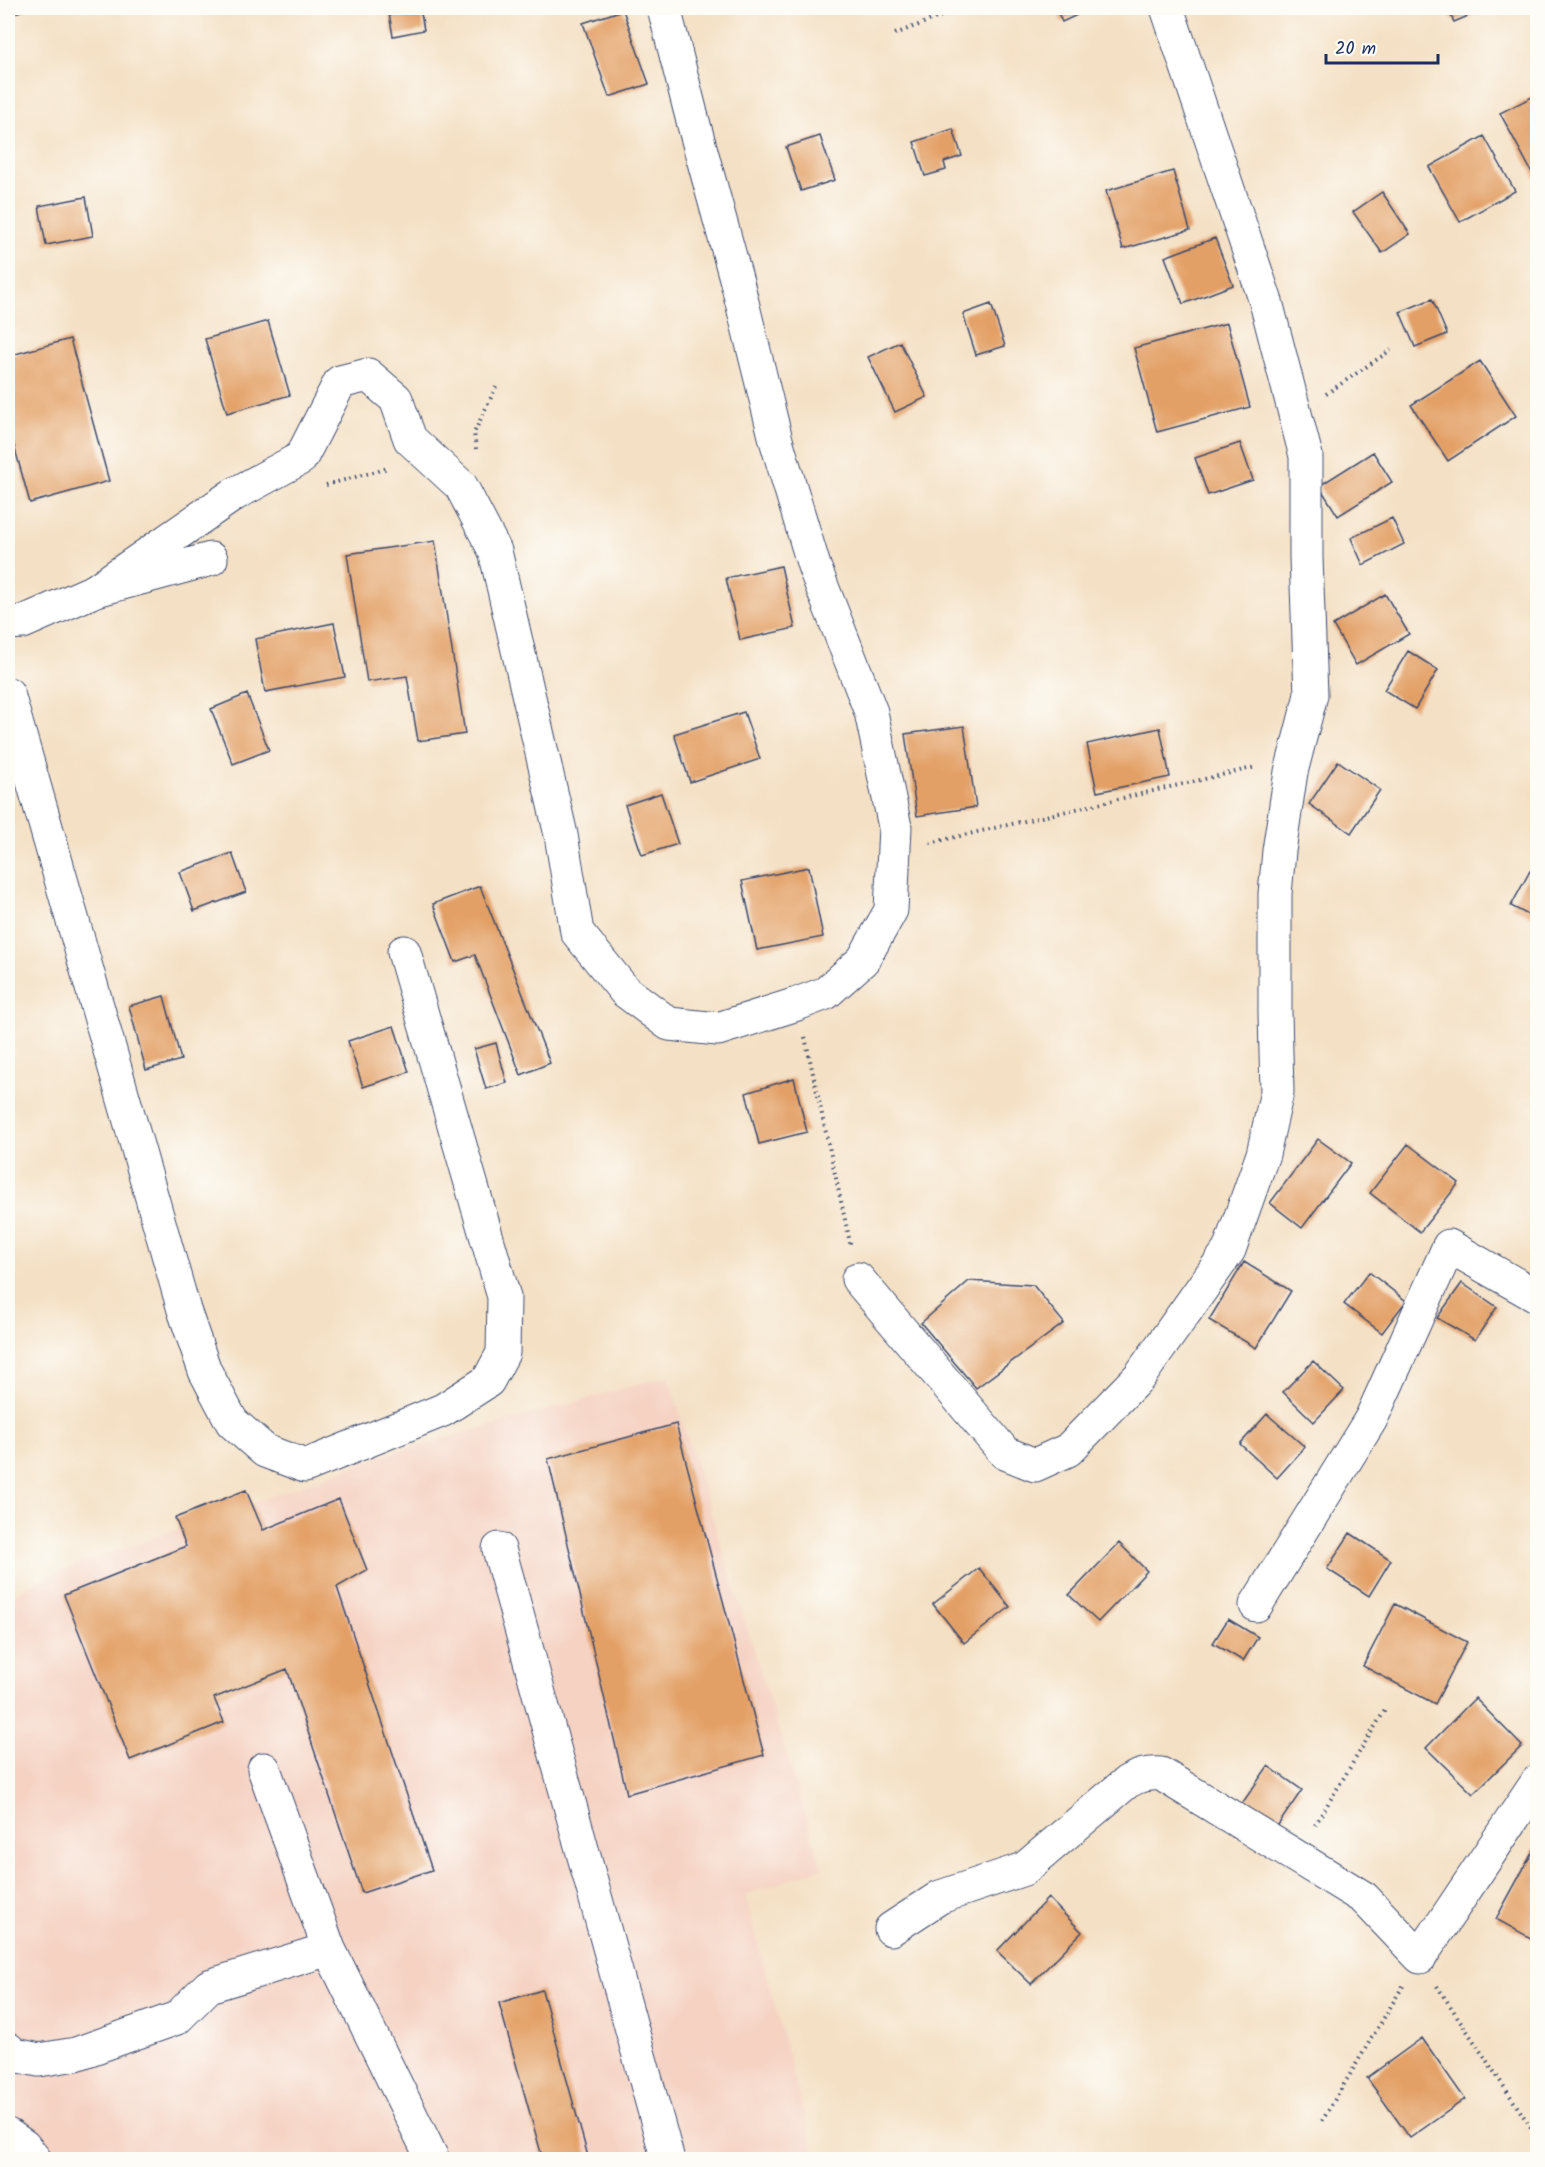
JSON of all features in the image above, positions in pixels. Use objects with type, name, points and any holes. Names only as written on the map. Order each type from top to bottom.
[{"type":"street","points":[[96,590],[233,495],[301,458],[340,382],[368,375],[396,399],[410,439],[461,486],[495,550],[561,835],[577,932],[625,991],[669,1024],[718,1029],[826,993],[863,960],[891,910],[895,827],[871,712],[814,566],[776,440],[737,282],[664,8]]},
{"type":"street","points":[[858,1279],[1005,1453],[1035,1465],[1068,1450],[1140,1377],[1229,1250],[1263,1154],[1277,1092],[1275,894],[1279,851],[1295,758],[1311,695],[1306,558],[1306,456],[1266,302],[1167,8]]},
{"type":"street","points":[[8,623],[22,622],[96,590],[211,559]]},
{"type":"street","points":[[8,694],[184,1310],[205,1371],[232,1422],[265,1451],[305,1466],[443,1410],[488,1381],[503,1353],[504,1297],[404,952]]},
{"type":"street","points":[[1256,1605],[1371,1419],[1449,1246],[1538,1297]]},
{"type":"street","points":[[499,1549],[668,2160]]},
{"type":"street","points":[[264,1770],[329,1949],[433,2160]]},
{"type":"street","points":[[891,1929],[940,1897],[1024,1869],[1127,1782],[1149,1773],[1161,1774],[1364,1898],[1420,1957],[1538,1781]]},
{"type":"street","points":[[8,2049],[15,2055],[39,2060],[76,2054],[177,2018],[209,1986],[329,1949]]},
{"type":"street","points":[[8,2135],[24,2146],[35,2160]]},
{"type":"path","points":[[896,34],[962,8]]},
{"type":"path","points":[[1295,414],[1391,350]]},
{"type":"path","points":[[894,852],[1295,758]]},
{"type":"path","points":[[797,1004],[858,1279]]},
{"type":"path","points":[[1296,1857],[1385,1710]]},
{"type":"path","points":[[1323,2121],[1420,1957],[1538,2138]]},
{"type":"shaded area","points":[[668,1376],[822,1868],[745,1895],[816,2159],[8,2159],[8,1598],[44,1577],[386,1455]]},
{"type":"building","points":[[8,8],[28,8],[8,16]]},
{"type":"building","points":[[388,8],[420,8],[424,30],[393,36]]},
{"type":"building","points":[[1056,8],[1092,8],[1062,22]]},
{"type":"building","points":[[1447,8],[1487,8],[1454,22]]},
{"type":"building","points":[[623,10],[649,84],[609,97],[583,23]]},
{"type":"building","points":[[1538,94],[1538,179],[1536,180],[1500,113]]},
{"type":"building","points":[[953,129],[962,156],[944,162],[946,170],[925,176],[914,142]]},
{"type":"building","points":[[820,136],[835,180],[801,191],[786,147]]},
{"type":"building","points":[[1484,136],[1515,191],[1460,222],[1429,167]]},
{"type":"building","points":[[1173,171],[1190,230],[1123,249],[1106,191]]},
{"type":"building","points":[[1382,192],[1410,234],[1382,253],[1353,212]]},
{"type":"building","points":[[86,197],[93,236],[46,245],[39,206]]},
{"type":"building","points":[[1215,238],[1233,285],[1183,304],[1165,257]]},
{"type":"building","points":[[1432,299],[1447,334],[1415,347],[1400,312]]},
{"type":"building","points":[[991,304],[1005,346],[976,355],[963,314]]},
{"type":"building","points":[[268,321],[290,395],[227,413],[205,339]]},
{"type":"building","points":[[1227,323],[1250,407],[1157,432],[1134,348]]},
{"type":"building","points":[[70,339],[109,481],[30,503],[8,424],[8,356]]},
{"type":"building","points":[[900,342],[927,397],[895,412],[868,357]]},
{"type":"building","points":[[1480,361],[1516,416],[1448,461],[1411,405]]},
{"type":"building","points":[[1240,443],[1253,480],[1208,495],[1195,458]]},
{"type":"building","points":[[1373,452],[1392,482],[1338,516],[1319,486]]},
{"type":"building","points":[[1392,518],[1404,544],[1363,565],[1351,538]]},
{"type":"building","points":[[435,541],[465,734],[418,741],[407,676],[367,682],[347,554]]},
{"type":"building","points":[[781,566],[795,628],[740,640],[726,578]]},
{"type":"building","points":[[1385,594],[1409,634],[1356,665],[1333,625]]},
{"type":"building","points":[[334,623],[345,677],[265,692],[255,639]]},
{"type":"building","points":[[1408,651],[1438,670],[1415,709],[1384,690]]},
{"type":"building","points":[[247,694],[269,750],[233,764],[211,709]]},
{"type":"building","points":[[744,712],[760,759],[690,782],[674,734]]},
{"type":"building","points":[[964,726],[976,807],[917,816],[905,734]]},
{"type":"building","points":[[1160,728],[1170,777],[1097,792],[1087,744]]},
{"type":"building","points":[[1338,761],[1380,790],[1351,833],[1309,804]]},
{"type":"building","points":[[661,793],[678,844],[642,855],[625,805]]},
{"type":"building","points":[[232,853],[246,892],[194,911],[180,872]]},
{"type":"building","points":[[809,867],[823,937],[757,950],[742,881]]},
{"type":"building","points":[[1530,871],[1538,875],[1538,920],[1511,906]]},
{"type":"building","points":[[480,886],[550,1063],[521,1075],[475,955],[455,962],[433,904]]},
{"type":"building","points":[[164,996],[181,1060],[146,1070],[129,1006]]},
{"type":"building","points":[[394,1026],[409,1072],[363,1087],[348,1041]]},
{"type":"building","points":[[496,1043],[507,1083],[486,1089],[474,1049]]},
{"type":"building","points":[[794,1078],[807,1132],[759,1144],[746,1093]]},
{"type":"building","points":[[1318,1139],[1351,1163],[1302,1228],[1270,1203]]},
{"type":"building","points":[[1408,1144],[1459,1183],[1420,1232],[1370,1193]]},
{"type":"building","points":[[1244,1262],[1291,1291],[1256,1348],[1209,1320]]},
{"type":"building","points":[[1369,1272],[1406,1301],[1382,1333],[1344,1304]]},
{"type":"building","points":[[969,1281],[1033,1285],[1064,1323],[976,1388],[921,1323]]},
{"type":"building","points":[[1462,1283],[1497,1307],[1475,1340],[1437,1318]]},
{"type":"building","points":[[1313,1361],[1344,1390],[1314,1422],[1283,1392]]},
{"type":"building","points":[[1267,1414],[1305,1447],[1277,1478],[1240,1444]]},
{"type":"building","points":[[676,1424],[764,1755],[627,1794],[548,1459]]},
{"type":"building","points":[[246,1490],[263,1530],[339,1499],[367,1570],[337,1587],[432,1870],[362,1893],[287,1669],[214,1698],[224,1722],[130,1760],[64,1595],[186,1546],[175,1518]]},
{"type":"building","points":[[1350,1533],[1391,1560],[1369,1596],[1327,1569]]},
{"type":"building","points":[[1119,1543],[1147,1571],[1098,1622],[1069,1595]]},
{"type":"building","points":[[979,1568],[1010,1607],[964,1643],[933,1604]]},
{"type":"building","points":[[1395,1604],[1467,1642],[1435,1704],[1363,1666]]},
{"type":"building","points":[[1228,1619],[1258,1637],[1243,1661],[1213,1643]]},
{"type":"building","points":[[1475,1698],[1522,1746],[1473,1794],[1426,1748]]},
{"type":"building","points":[[1268,1766],[1302,1790],[1276,1828],[1241,1805]]},
{"type":"building","points":[[1538,1842],[1538,1942],[1496,1919]]},
{"type":"building","points":[[1048,1898],[1082,1932],[1031,1984],[997,1951]]},
{"type":"building","points":[[542,1990],[589,2160],[543,2160],[499,2003]]},
{"type":"building","points":[[1422,2038],[1465,2099],[1410,2138],[1367,2078]]}]
